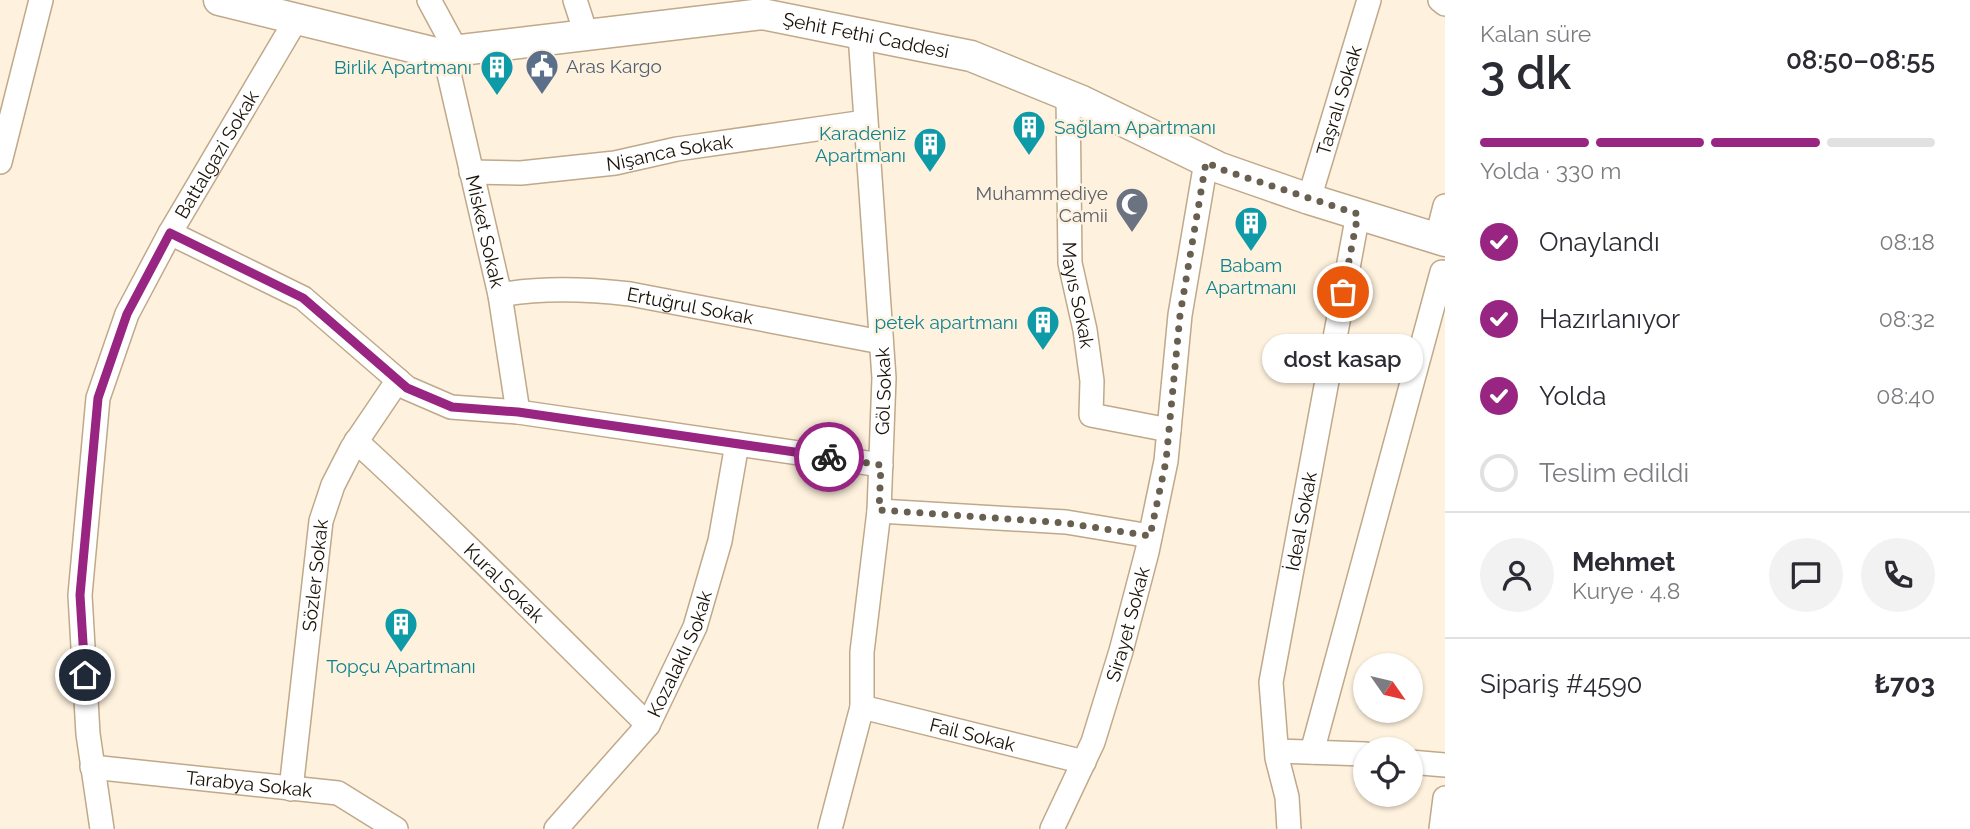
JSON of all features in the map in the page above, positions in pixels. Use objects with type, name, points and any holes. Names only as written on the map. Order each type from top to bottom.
[{"type":"street","points":[[0,162],[41,0]]},
{"type":"street","name":"Şehit Fethi Caddesi","points":[[219,0],[436,53],[586,34],[730,9],[762,14],[971,56],[1068,95],[1206,162],[1309,199],[1441,239]]},
{"type":"street","name":"Misket Sokak","points":[[429,0],[450,51],[471,172],[500,295],[518,412]]},
{"type":"street","points":[[575,0],[586,34]]},
{"type":"street","name":"Taşralı Sokak","points":[[1309,199],[1369,0]]},
{"type":"street","points":[[1440,0],[1445,4]]},
{"type":"street","name":"Battalgazi Sokak","points":[[102,829],[92,767],[80,595],[98,398],[127,314],[170,233],[297,18]]},
{"type":"street","name":"Göl Sokak","points":[[830,829],[862,707],[862,652],[879,510],[881,465],[884,378],[860,34]]},
{"type":"street","name":"Mayıs Sokak","points":[[1068,95],[1070,264],[1086,330],[1092,381],[1091,415],[1169,430]]},
{"type":"street","name":"Nişanca Sokak","points":[[471,172],[521,173],[615,163],[677,149],[865,122]]},
{"type":"street","name":"Sirayet Sokak","points":[[1052,829],[1093,742],[1121,651],[1150,536],[1166,461],[1180,315],[1206,162]]},
{"type":"street","points":[[1441,239],[1445,206]]},
{"type":"street","name":"İdeal Sokak","points":[[1289,829],[1287,797],[1277,751],[1271,682],[1358,214]]},
{"type":"street","points":[[170,233],[303,298],[407,388],[452,407],[518,412],[881,465]]},
{"type":"street","points":[[1312,752],[1442,272]]},
{"type":"street","name":"Ertuğrul Sokak","points":[[500,295],[528,290],[595,290],[630,294],[881,342]]},
{"type":"street","name":"Sözler Sokak","points":[[291,789],[321,521],[333,485],[356,441],[398,380]]},
{"type":"street","name":"Kural Sokak","points":[[356,441],[452,529],[531,611],[648,725]]},
{"type":"street","name":"Kozalaklı Sokak","points":[[556,829],[648,725],[695,626],[720,541],[737,444]]},
{"type":"street","points":[[879,510],[1066,523],[1150,536]]},
{"type":"street","name":"Fail Sokak","points":[[862,707],[1084,762]]},
{"type":"street","points":[[1277,751],[1353,754]]},
{"type":"street","points":[[1423,763],[1445,765]]},
{"type":"street","name":"Tarabya Sokak","points":[[92,767],[338,793],[396,829]]},
{"type":"street","points":[[1441,829],[1445,798]]},
{"type":"way so far","points":[[829,457],[881,465],[879,510],[1066,523],[1150,536],[1166,461],[1180,315],[1206,162],[1358,214],[1343,292]]},
{"type":"place","name":"Aras Kargo","points":[[542,96]]},
{"type":"place","name":"Birlik Apartmanı","points":[[497,97]]},
{"type":"place","name":"Sağlam Apartmanı","points":[[1029,157]]},
{"type":"place","name":"Karadeniz Apartmanı","points":[[930,174]]},
{"type":"place","name":"Muhammediye Camii","points":[[1132,234]]},
{"type":"place","name":"Babam Apartmanı","points":[[1251,253]]},
{"type":"place","name":"dost kasap","points":[[1343,292]]},
{"type":"place","name":"petek apartmanı","points":[[1043,352]]},
{"type":"place","name":"Topçu Apartmanı","points":[[401,654]]},
{"type":"route","points":[[85,675],[80,595],[98,398],[127,314],[170,233],[303,298],[407,388],[452,407],[518,412],[829,457]]}]
